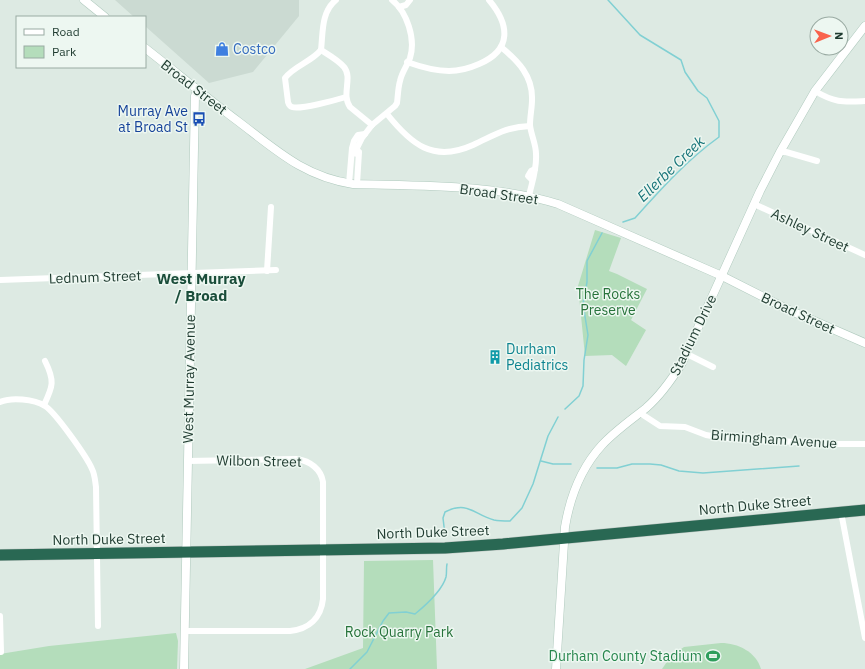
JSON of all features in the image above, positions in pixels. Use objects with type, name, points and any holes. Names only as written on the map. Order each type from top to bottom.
[{"type":"highway","name":"North Duke Street","points":[[0,555],[445,548],[564,539],[865,510]]},
{"type":"street","points":[[84,0],[104,16]]},
{"type":"street","points":[[336,0],[326,12],[321,50],[309,61],[289,73],[285,78],[288,102],[289,105],[294,108],[346,97]]},
{"type":"street","points":[[356,154],[365,141],[365,134],[372,125],[387,114],[397,103],[399,82],[411,51],[407,22],[399,7],[392,0]]},
{"type":"street","points":[[399,7],[406,5],[410,0]]},
{"type":"street","points":[[407,62],[433,70],[455,70],[466,68],[489,59],[497,53],[501,47],[504,36],[504,27],[501,19],[489,0]]},
{"type":"street","name":"Stadium Drive","points":[[556,669],[564,539],[566,519],[572,496],[586,467],[595,453],[607,440],[655,400],[667,385],[687,354],[754,204],[780,152],[816,91],[865,26]]},
{"type":"street","points":[[501,47],[522,66],[529,79],[532,96],[530,126],[536,152],[534,169],[535,174],[532,180],[529,196]]},
{"type":"street","name":"Broad Street","points":[[146,49],[197,90],[298,166],[321,177],[353,184],[498,190],[529,196],[558,204],[722,276],[789,310],[865,341]]},
{"type":"street","points":[[321,50],[339,63],[347,72],[346,97],[350,107],[372,125]]},
{"type":"street","name":"West Murray Avenue","points":[[184,669],[190,273],[194,96],[197,90]]},
{"type":"street","points":[[816,91],[827,98],[838,101],[865,101]]},
{"type":"street","points":[[387,114],[399,130],[416,144],[427,149],[441,152],[449,152],[465,148],[509,128],[530,126]]},
{"type":"street","points":[[353,184],[357,148],[355,145],[358,135],[365,134]]},
{"type":"street","points":[[780,152],[794,154],[817,161]]},
{"type":"street","name":"Ashley Street","points":[[754,204],[865,255]]},
{"type":"street","points":[[267,271],[271,207]]},
{"type":"street","name":"Lednum Street","points":[[0,280],[276,270]]},
{"type":"street","points":[[687,354],[713,367]]},
{"type":"street","points":[[44,405],[51,392],[52,380],[45,361]]},
{"type":"street","points":[[0,402],[17,399],[44,405],[63,426],[89,463],[94,473],[96,487],[98,626]]},
{"type":"street","name":"Birmingham Avenue","points":[[640,413],[660,426],[686,427],[706,435],[722,438],[833,444],[865,444]]},
{"type":"street","name":"Wilbon Street","points":[[185,631],[290,631],[299,630],[310,625],[318,616],[322,607],[323,550],[323,482],[320,474],[312,464],[307,461],[297,459],[187,461]]},
{"type":"street","points":[[841,512],[865,638]]},
{"type":"street","points":[[0,616],[1,652]]},
{"type":"shaded area","points":[[115,0],[299,0],[299,16],[253,72],[209,83],[146,27],[146,16],[133,16]]},
{"type":"green space","name":"The Rocks Preserve","points":[[595,230],[621,238],[609,271],[647,289],[631,320],[646,330],[626,366],[612,355],[585,356],[578,286]]},
{"type":"green space","name":"Rock Quarry Park","points":[[433,560],[437,669],[305,669],[363,648],[364,561]]},
{"type":"green space","points":[[176,633],[178,641],[177,669],[0,669],[0,654],[49,646]]},
{"type":"green space","name":"Durham County Stadium","points":[[727,643],[740,647],[751,653],[759,663],[761,669],[662,669],[671,656],[684,647]]},
{"type":"waterway","name":"Ellerbe Creek","points":[[608,0],[640,35],[681,60],[685,72],[698,91],[707,98],[719,121],[719,137],[685,165],[635,218],[623,222]]},
{"type":"waterway","name":"Ellerbe Creek","points":[[565,409],[579,396],[583,386],[584,360],[588,335],[583,304],[587,282],[587,261],[602,233]]},
{"type":"waterway","name":"Ellerbe Creek","points":[[445,535],[443,518],[445,512],[460,507],[494,520],[510,521],[522,508],[533,484],[548,436],[558,417]]},
{"type":"waterway","points":[[541,461],[553,464],[571,464]]},
{"type":"waterway","points":[[597,468],[617,468],[632,464],[650,464],[661,465],[679,471],[703,473],[799,466]]},
{"type":"waterway","name":"Ellerbe Creek","points":[[350,669],[367,652],[383,621],[389,613],[406,612],[415,614],[433,597],[444,582],[447,564]]},
{"type":"place","name":"Costco","points":[[222,49]]},
{"type":"place","name":"Murray Ave at Broad St","points":[[199,119]]},
{"type":"place","name":"Durham Pediatrics","points":[[495,357]]},
{"type":"place","name":"Durham County Stadium","points":[[713,656]]},
{"type":"district","name":"West Murray / Broad","points":[[201,288]]}]
